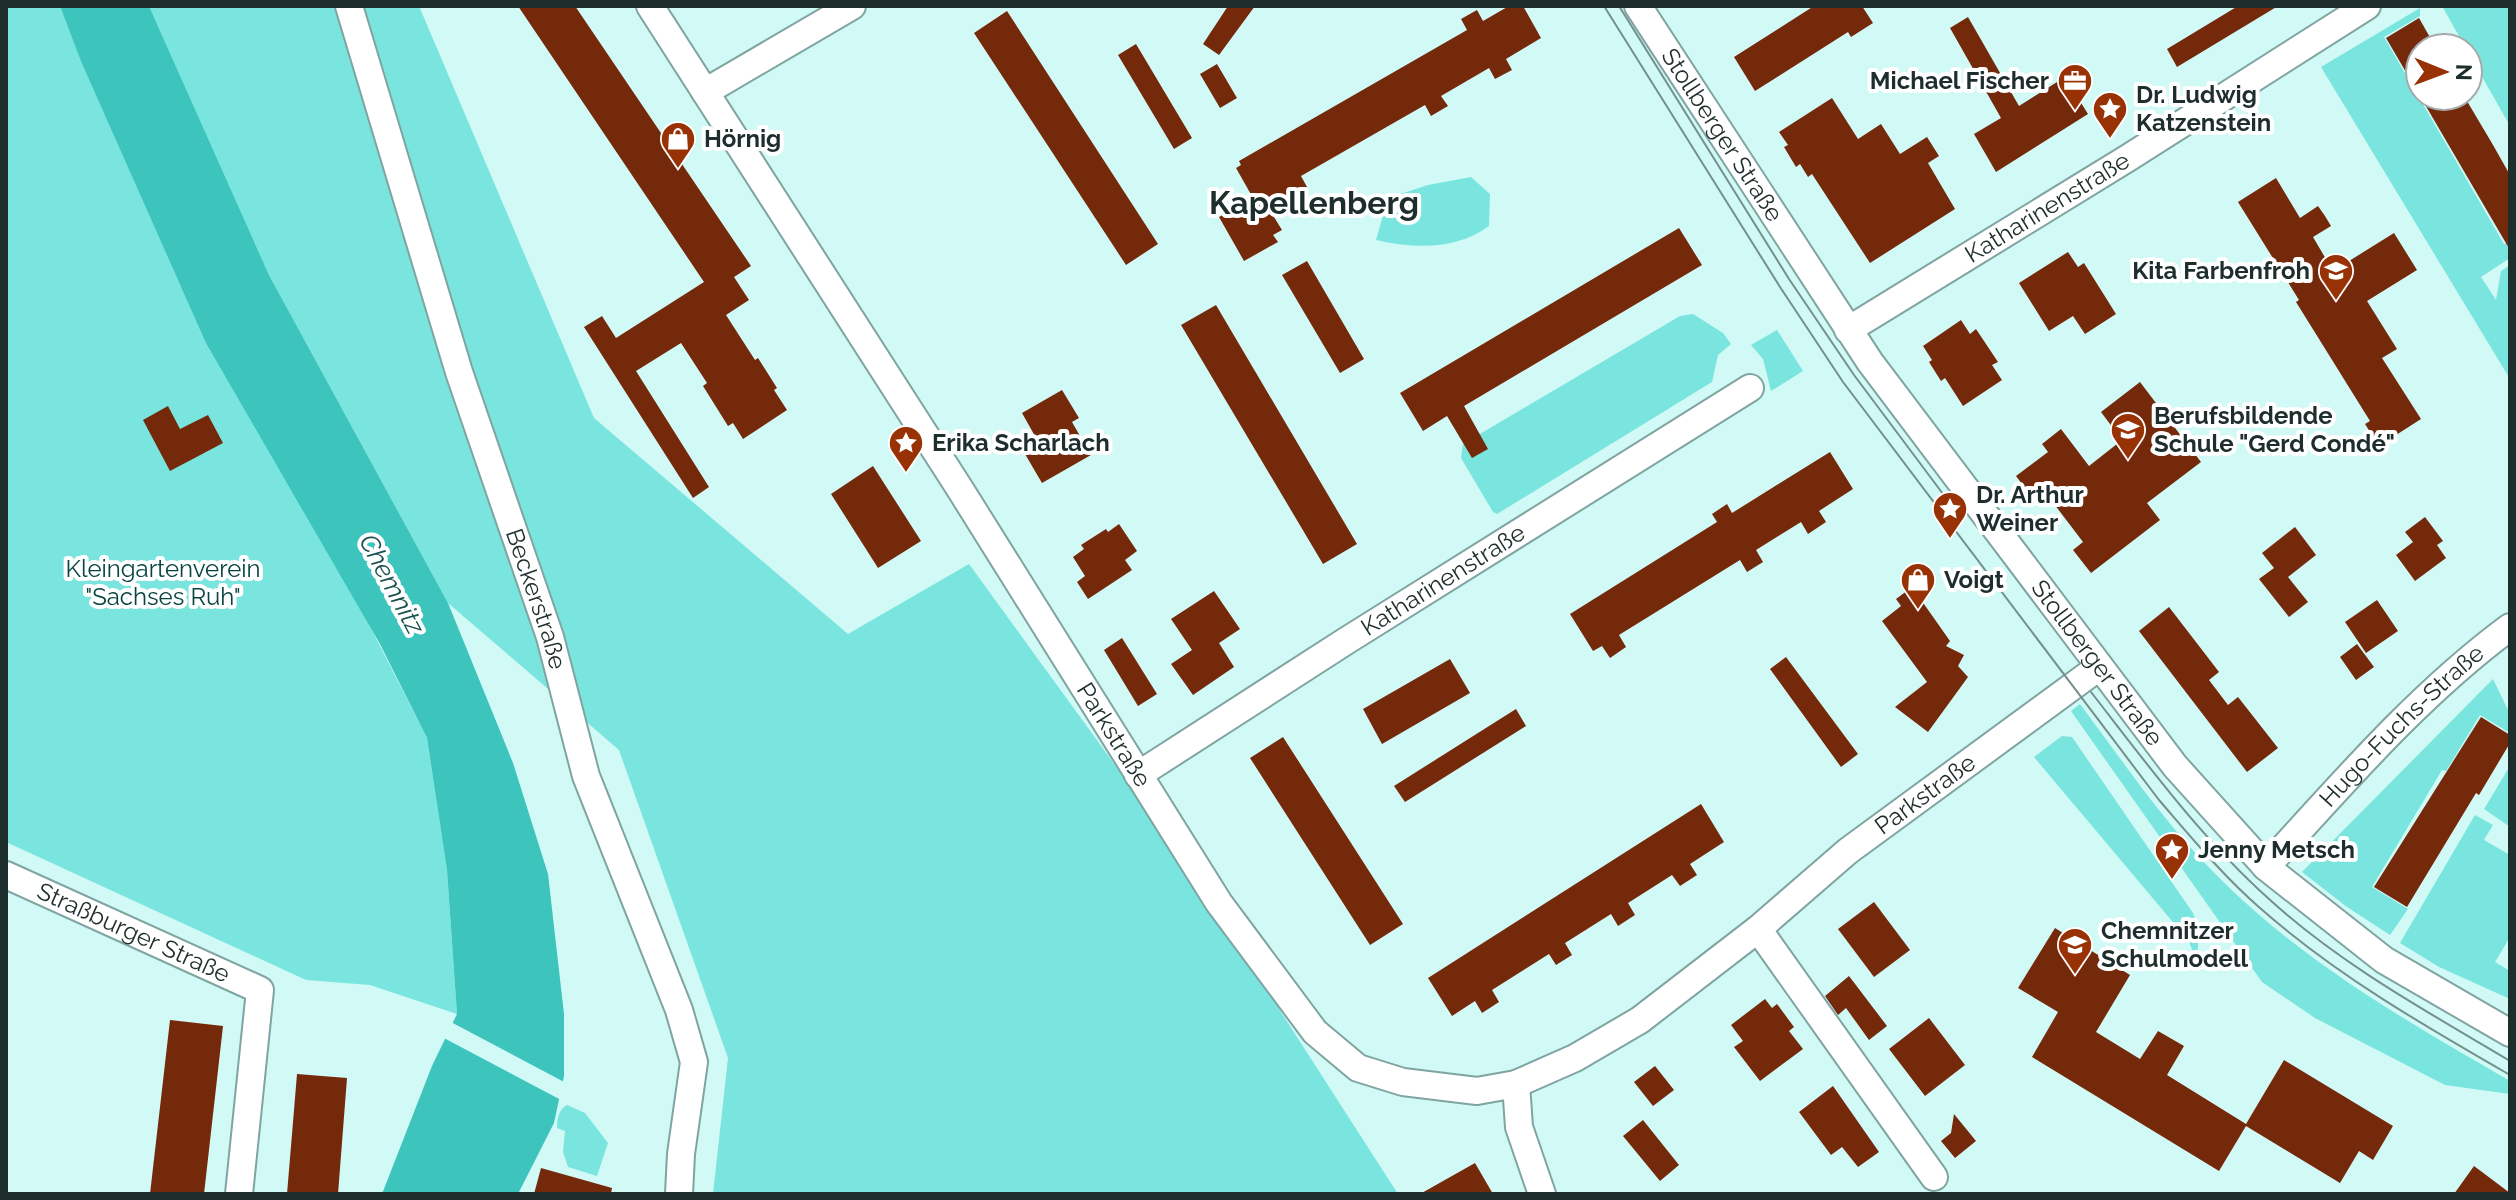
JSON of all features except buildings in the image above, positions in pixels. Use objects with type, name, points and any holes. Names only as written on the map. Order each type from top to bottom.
[{"type":"street","name":"Beckerstraße","points":[[349,6],[459,372],[550,637],[586,776],[679,1010],[694,1062],[681,1154],[679,1194]]},
{"type":"street","name":"Parkstraße","points":[[650,6],[953,478],[1219,903],[1315,1032],[1358,1068],[1403,1082],[1477,1091],[1516,1084],[1575,1058],[1640,1020],[1758,929],[1848,851],[2099,667]]},
{"type":"street","points":[[705,92],[852,6]]},
{"type":"street","name":"Stollberger Straße","points":[[1638,6],[1848,330],[2175,766],[2266,867],[2384,960],[2510,1033]]},
{"type":"street","name":"Katharinenstraße","points":[[1848,330],[2367,6]]},
{"type":"street","name":"Katharinenstraße","points":[[1138,775],[1750,388]]},
{"type":"street","name":"Hugo-Fuchs-Straße","points":[[2266,867],[2392,731],[2484,646],[2510,627]]},
{"type":"street","name":"Straßburger Straße","points":[[6,875],[260,990],[239,1194]]},
{"type":"street","points":[[1758,929],[1934,1177]]},
{"type":"street","points":[[1516,1084],[1519,1127],[1542,1194]]},
{"type":"green space","name":"Kleingartenverein \"Sachses Ruh\"","points":[[6,6],[60,6],[80,59],[427,738],[447,870],[457,1014],[370,985],[306,980],[6,842]]},
{"type":"green space","points":[[149,6],[419,6],[594,418],[848,634],[969,564],[1176,849],[1398,1194],[713,1194],[728,1058],[619,750],[448,603],[269,275]]},
{"type":"green space","points":[[2442,6],[2510,6],[2510,126],[2484,80],[2484,32],[2457,32]]},
{"type":"green space","points":[[2420,8],[2420,16],[2384,37],[2404,72],[2404,112],[2427,112],[2504,244],[2510,242],[2510,258],[2481,277],[2496,300],[2501,271],[2510,265],[2510,379],[2321,67]]},
{"type":"green space","points":[[1471,177],[1490,194],[1489,226],[1463,240],[1435,245],[1405,245],[1376,240],[1388,198],[1428,185]]},
{"type":"green space","points":[[1693,314],[1723,333],[1731,344],[1718,355],[1712,382],[1497,514],[1493,512],[1461,458],[1463,444],[1680,316]]},
{"type":"green space","points":[[1777,330],[1803,371],[1771,391],[1763,359],[1751,345]]},
{"type":"green space","points":[[2493,679],[2510,714],[2510,733],[2480,715],[2446,771],[2442,770],[2372,887],[2408,909],[2390,935],[2302,872]]},
{"type":"green space","points":[[2080,704],[2168,821],[2235,893],[2271,925],[2347,982],[2510,1081],[2510,1094],[2445,1085],[2315,1018],[2262,982],[2071,711]]},
{"type":"green space","points":[[2062,736],[2072,737],[2193,913],[2199,932],[2197,961],[2188,940],[2034,757]]},
{"type":"green space","points":[[2510,766],[2510,827],[2484,809]]},
{"type":"green space","points":[[2475,815],[2493,825],[2484,840],[2510,855],[2510,937],[2495,962],[2510,971],[2510,999],[2439,967],[2400,943]]},
{"type":"green space","points":[[567,1105],[585,1113],[608,1143],[597,1176],[568,1167],[563,1152],[565,1131],[557,1128],[559,1114]]},
{"type":"water","name":"Chemnitz","points":[[60,6],[149,6],[269,275],[448,603],[513,763],[548,874],[564,1014],[564,1076],[554,1123],[518,1194],[382,1194],[432,1066],[457,1014],[447,870],[427,738],[380,644],[206,343],[80,59]]},
{"type":"pier","points":[[449,1021],[566,1083],[563,1101],[442,1037]]},
{"type":"tram line","points":[[1604,6],[1843,382],[2159,800],[2233,883],[2289,932],[2381,998],[2510,1075]]},
{"type":"tram line","points":[[1619,6],[1789,279],[1854,375],[1952,506]]},
{"type":"tram line","points":[[2091,692],[2220,851],[2296,923],[2355,966],[2510,1061]]},
{"type":"place","name":"Michael Fischer","points":[[2075,112]]},
{"type":"place","name":"Dr. Ludwig Katzenstein","points":[[2110,140]]},
{"type":"place","name":"Hörnig","points":[[678,170]]},
{"type":"place","name":"Kita Farbenfroh","points":[[2336,302]]},
{"type":"place","name":"Berufsbildende Schule \"Gerd Condé\"","points":[[2128,461]]},
{"type":"place","name":"Erika Scharlach","points":[[906,474]]},
{"type":"place","name":"Dr. Arthur Weiner","points":[[1950,540]]},
{"type":"place","name":"Voigt","points":[[1918,611]]},
{"type":"place","name":"Jenny Metsch","points":[[2172,881]]},
{"type":"place","name":"Chemnitzer Schulmodell","points":[[2075,976]]},
{"type":"district","name":"Kapellenberg","points":[[1314,203]]}]
